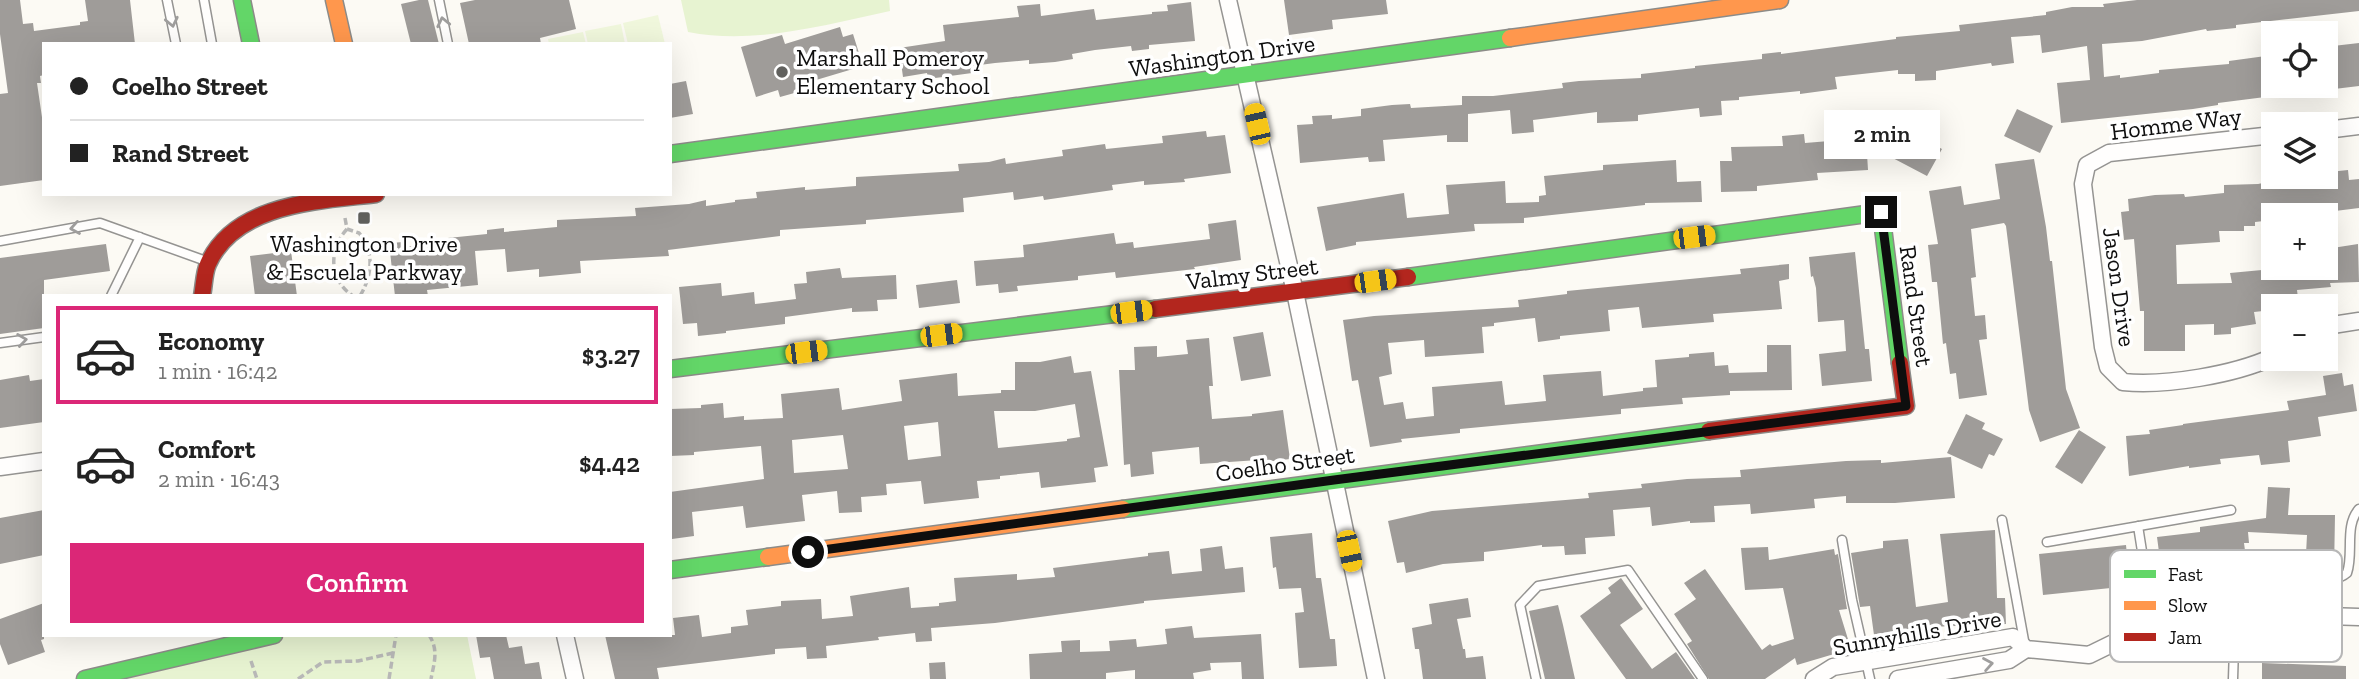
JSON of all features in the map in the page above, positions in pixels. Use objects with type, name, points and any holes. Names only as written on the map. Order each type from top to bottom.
[{"type":"street","points":[[242,0],[250,42]]},
{"type":"street","points":[[336,0],[344,42]]},
{"type":"street","points":[[1228,0],[1295,292],[1376,679]]},
{"type":"street","name":"Washington Drive","points":[[672,154],[1780,0]]},
{"type":"street","points":[[2338,129],[2359,126]]},
{"type":"street","name":"Homme Way","points":[[2087,165],[2109,153],[2261,136]]},
{"type":"street","name":"Jason Drive","points":[[2087,165],[2083,184],[2103,347],[2108,367],[2123,382],[2149,384],[2245,369],[2261,362]]},
{"type":"street","points":[[202,294],[208,262],[220,241],[232,230],[292,200],[362,196]]},
{"type":"street","name":"Valmy Street","points":[[672,369],[1295,292],[1881,212]]},
{"type":"street","name":"Rand Street","points":[[1881,212],[1906,406]]},
{"type":"street","points":[[2338,324],[2359,321]]},
{"type":"street","name":"Coelho Street","points":[[672,570],[1906,406]]},
{"type":"street","points":[[0,467],[42,461]]},
{"type":"street","points":[[85,679],[265,637]]},
{"type":"street","points":[[565,637],[575,679]]},
{"type":"street","name":"Sunnyhills Drive","points":[[1814,679],[1833,667],[2012,637],[2026,649],[2089,655],[2110,645]]},
{"type":"street","name":"Sunnyhills Drive","points":[[1898,679],[1941,675],[2009,660],[2026,649]]},
{"type":"lane","points":[[167,0],[176,42]]},
{"type":"lane","points":[[204,0],[212,42]]},
{"type":"lane","points":[[439,0],[448,42]]},
{"type":"lane","points":[[0,241],[100,223],[208,262]]},
{"type":"lane","points":[[112,294],[140,237]]},
{"type":"lane","points":[[0,343],[42,337]]},
{"type":"lane","points":[[2342,577],[2349,568],[2351,524],[2359,509]]},
{"type":"lane","points":[[2047,542],[2231,510]]},
{"type":"lane","points":[[2002,520],[2026,649]]},
{"type":"lane","points":[[2138,526],[2142,550]]},
{"type":"lane","points":[[1842,540],[1870,679]]},
{"type":"lane","points":[[2349,568],[2359,569]]},
{"type":"lane","points":[[1536,679],[1520,605],[1538,586],[1628,570],[1703,679]]},
{"type":"lane","points":[[1936,650],[1941,675]]},
{"type":"path","points":[[342,199],[347,229]]},
{"type":"path","points":[[347,229],[335,248],[335,272],[341,286],[351,294]]},
{"type":"path","points":[[347,229],[359,233],[369,248],[368,279],[361,294]]},
{"type":"path","points":[[389,679],[396,637]]},
{"type":"path","points":[[430,637],[436,646],[431,679]]},
{"type":"path","points":[[298,679],[323,662],[358,661],[393,653]]},
{"type":"path","points":[[250,655],[257,679]]},
{"type":"green space","points":[[681,0],[889,0],[890,11],[789,32],[713,35],[688,32]]},
{"type":"green space","points":[[658,15],[665,42],[628,42],[623,23]]},
{"type":"green space","points":[[621,24],[625,42],[588,42],[585,31]]},
{"type":"green space","points":[[583,32],[586,42],[549,42],[548,39]]},
{"type":"green space","points":[[266,637],[467,637],[476,679],[94,679]]},
{"type":"building","points":[[0,0],[20,0],[23,24],[33,23],[34,31],[80,25],[80,22],[88,21],[85,0],[130,0],[135,42],[42,42],[42,76],[41,83],[37,83],[42,117],[42,180],[0,186],[0,94],[8,93],[0,34]]},
{"type":"building","points":[[428,0],[438,42],[410,42],[401,4]]},
{"type":"building","points":[[475,0],[569,0],[576,29],[540,38],[541,42],[469,42],[460,3]]},
{"type":"building","points":[[1284,0],[1386,0],[1388,14],[1332,20],[1333,29],[1289,35]]},
{"type":"building","points":[[2137,0],[2359,0],[2359,11],[2261,21],[2236,25],[2236,28],[2206,29],[2142,41],[2102,44],[2104,77],[2120,75],[2120,78],[2159,73],[2159,70],[2229,64],[2229,61],[2261,57],[2261,98],[2193,109],[2061,123],[2057,83],[2090,80],[2087,46],[2042,53],[2040,35],[2011,37],[2014,63],[1992,66],[1991,63],[1936,71],[1936,80],[1915,81],[1915,74],[1898,74],[1898,70],[1835,77],[1837,89],[1739,97],[1739,100],[1721,101],[1722,115],[1700,117],[1699,108],[1638,115],[1638,121],[1597,123],[1597,112],[1533,120],[1534,132],[1512,134],[1510,110],[1468,114],[1468,142],[1447,142],[1447,135],[1383,140],[1385,161],[1369,162],[1368,157],[1300,163],[1297,125],[1313,124],[1312,116],[1332,115],[1332,119],[1361,116],[1361,109],[1392,105],[1410,104],[1411,108],[1462,105],[1462,96],[1493,96],[1563,88],[1562,83],[1579,81],[1641,78],[1641,74],[1762,59],[1762,54],[1781,54],[1896,37],[1960,31],[1959,25],[2046,15],[2046,12],[2072,7],[2104,7],[2103,4]]},
{"type":"building","points":[[1191,2],[1195,41],[1149,45],[1149,49],[1132,51],[1131,46],[1095,50],[1072,54],[1073,59],[1055,62],[1029,64],[1029,60],[972,66],[972,73],[928,79],[927,73],[903,77],[899,48],[945,41],[943,25],[1019,17],[1017,6],[1040,4],[1041,16],[1094,9],[1096,20],[1168,11],[1167,5]]},
{"type":"building","points":[[840,27],[843,37],[853,34],[863,66],[796,86],[798,92],[780,97],[778,90],[756,97],[741,47],[782,35],[785,44]]},
{"type":"building","points":[[2359,43],[2359,86],[2338,89],[2338,45]]},
{"type":"building","points":[[686,81],[693,114],[672,118],[672,84]]},
{"type":"building","points":[[2017,109],[2053,126],[2040,153],[2004,136]]},
{"type":"building","points":[[1913,119],[1935,131],[1929,142],[1942,149],[1927,176],[1887,155],[1898,135],[1904,138]]},
{"type":"building","points":[[1206,131],[1207,137],[1225,135],[1231,173],[1184,179],[1185,182],[1144,185],[1144,181],[1112,185],[1113,190],[1044,200],[1043,196],[1014,200],[1013,192],[963,198],[964,212],[866,220],[866,224],[780,230],[780,236],[668,250],[669,256],[580,261],[581,273],[539,277],[539,269],[507,272],[505,249],[475,251],[478,285],[427,290],[428,294],[395,294],[389,243],[404,242],[405,247],[438,243],[438,239],[487,234],[487,230],[504,228],[504,232],[557,227],[557,220],[636,216],[635,208],[706,200],[706,206],[757,198],[756,192],[856,186],[856,177],[959,171],[958,164],[1005,158],[1006,164],[1063,156],[1062,150],[1105,144],[1106,149],[1163,143],[1162,136]]},
{"type":"building","points":[[1804,134],[1805,143],[1866,138],[1868,170],[1817,173],[1818,180],[1757,186],[1757,191],[1721,192],[1720,161],[1732,161],[1731,147],[1783,146],[1782,136]]},
{"type":"building","points":[[2034,159],[2052,261],[2066,389],[2080,428],[2040,442],[2029,410],[2006,226],[2004,223],[1971,229],[1976,277],[1971,278],[1975,316],[1985,315],[1987,339],[1979,340],[1987,395],[1959,399],[1956,373],[1950,374],[1946,343],[1943,344],[1937,282],[1932,282],[1928,245],[1938,244],[1929,191],[1961,186],[1964,205],[2000,199],[1995,164]]},
{"type":"building","points":[[1676,160],[1677,182],[1701,181],[1702,202],[1645,203],[1524,218],[1524,223],[1474,224],[1475,231],[1356,242],[1356,245],[1326,251],[1317,207],[1404,193],[1407,218],[1449,214],[1446,185],[1505,181],[1506,203],[1539,202],[1539,196],[1546,195],[1544,176],[1603,170],[1603,165]]},
{"type":"building","points":[[2348,170],[2349,180],[2359,179],[2359,208],[2338,211],[2338,203],[2261,203],[2261,221],[2255,222],[2255,226],[2244,226],[2244,231],[2219,231],[2220,242],[2176,245],[2177,284],[2232,283],[2230,273],[2261,270],[2261,280],[2338,280],[2338,247],[2358,244],[2359,282],[2330,283],[2331,287],[2297,290],[2298,294],[2261,294],[2261,311],[2254,312],[2256,324],[2231,328],[2231,334],[2214,335],[2214,324],[2185,325],[2185,351],[2144,351],[2144,311],[2140,311],[2134,239],[2124,240],[2121,212],[2129,211],[2128,199],[2155,195],[2184,194],[2185,197],[2224,193],[2224,185],[2261,183],[2261,189],[2338,189],[2338,171]]},
{"type":"building","points":[[1236,220],[1241,260],[1194,267],[1195,269],[1116,278],[1115,272],[1078,276],[1078,280],[1017,286],[1018,291],[999,293],[998,284],[976,286],[974,261],[1024,257],[1023,245],[1114,233],[1116,244],[1133,242],[1134,248],[1210,239],[1208,224]]},
{"type":"building","points":[[106,244],[110,271],[44,280],[42,328],[0,334],[0,258]]},
{"type":"building","points":[[291,251],[297,294],[255,294],[250,256]]},
{"type":"building","points":[[1855,252],[1865,349],[1869,349],[1872,381],[1822,386],[1819,354],[1846,351],[1844,320],[1818,322],[1816,288],[1813,276],[1811,277],[1809,257]]},
{"type":"building","points":[[1789,264],[1789,279],[1779,281],[1782,309],[1713,314],[1714,322],[1642,328],[1639,307],[1608,310],[1610,331],[1560,336],[1560,339],[1538,342],[1535,318],[1494,323],[1494,326],[1482,327],[1484,353],[1425,357],[1424,340],[1388,343],[1392,374],[1379,377],[1384,405],[1403,402],[1406,419],[1434,416],[1432,387],[1502,381],[1505,405],[1546,401],[1543,375],[1601,371],[1603,396],[1657,387],[1655,360],[1714,352],[1715,366],[1728,365],[1729,373],[1767,372],[1767,345],[1791,345],[1792,390],[1730,391],[1730,395],[1682,398],[1683,404],[1621,409],[1621,414],[1460,429],[1460,433],[1401,439],[1402,442],[1370,447],[1358,380],[1352,381],[1343,320],[1519,307],[1518,300],[1567,294],[1567,291],[1741,274],[1740,269]]},
{"type":"building","points":[[840,268],[842,278],[896,275],[897,299],[877,300],[878,311],[852,312],[852,308],[785,317],[785,324],[726,333],[698,336],[697,323],[683,324],[679,287],[721,283],[722,296],[754,292],[755,304],[796,299],[794,284],[807,283],[806,272]]},
{"type":"building","points":[[957,280],[960,303],[919,308],[916,285]]},
{"type":"building","points":[[1263,332],[1271,376],[1241,381],[1233,337]]},
{"type":"building","points":[[1209,338],[1213,386],[1209,386],[1212,419],[1283,410],[1290,459],[1258,463],[1258,460],[1200,464],[1199,447],[1152,452],[1154,474],[1131,477],[1130,464],[1124,465],[1119,370],[1135,370],[1134,347],[1157,346],[1157,357],[1188,354],[1186,340]]},
{"type":"building","points":[[1071,356],[1074,373],[1091,371],[1108,466],[1094,468],[1096,482],[1041,488],[1039,472],[1000,476],[1000,479],[977,481],[979,498],[924,504],[921,481],[886,484],[887,495],[861,497],[862,512],[839,513],[837,491],[802,495],[805,521],[746,528],[743,506],[692,512],[694,536],[672,539],[672,492],[764,479],[761,446],[672,456],[672,409],[701,408],[701,405],[723,403],[724,418],[783,418],[781,394],[839,388],[842,410],[902,401],[899,380],[957,373],[958,396],[1001,393],[1001,390],[1015,390],[1015,362],[1040,362]],"holes":[[[1075,404],[1080,437],[1067,441],[998,448],[994,411],[1035,411]],[[938,422],[941,456],[908,460],[904,426]],[[843,435],[848,469],[794,473],[792,440]]]},
{"type":"building","points":[[2342,373],[2344,386],[2353,384],[2357,411],[2318,417],[2321,436],[2288,441],[2290,462],[2261,465],[2259,455],[2220,459],[2221,464],[2189,466],[2129,476],[2126,436],[2150,434],[2149,430],[2183,424],[2289,410],[2287,401],[2326,395],[2323,376]]},
{"type":"building","points":[[29,375],[30,381],[42,379],[42,422],[0,428],[0,380]]},
{"type":"building","points":[[1966,414],[1985,423],[1982,429],[2003,439],[1994,456],[1989,454],[1982,469],[1947,453]]},
{"type":"building","points":[[2079,430],[2106,447],[2082,484],[2055,467]]},
{"type":"building","points":[[1951,457],[1955,498],[1895,503],[1846,503],[1846,496],[1814,499],[1815,508],[1751,514],[1750,504],[1714,506],[1715,522],[1690,521],[1652,526],[1650,507],[1613,510],[1615,536],[1585,538],[1586,554],[1565,555],[1564,546],[1542,545],[1484,552],[1484,561],[1443,564],[1406,573],[1404,562],[1397,563],[1388,521],[1432,511],[1589,498],[1588,493],[1642,488],[1641,484],[1741,477],[1740,470],[1846,461],[1881,460],[1881,463]]},
{"type":"building","points":[[2268,487],[2290,488],[2288,515],[2335,515],[2334,550],[2306,550],[2307,535],[2248,532],[2249,543],[2244,543],[2245,550],[2159,550],[2157,537],[2200,532],[2200,527],[2266,518]]},
{"type":"building","points":[[42,510],[42,555],[0,564],[0,518]]},
{"type":"building","points":[[1995,530],[1997,598],[2005,598],[2006,624],[1930,627],[1931,631],[1883,638],[1882,634],[1874,635],[1870,606],[1860,607],[1851,553],[1883,548],[1883,541],[1908,539],[1916,607],[1948,602],[1940,534]]},
{"type":"building","points":[[1312,533],[1316,578],[1321,578],[1330,639],[1335,639],[1337,666],[1299,668],[1295,613],[1304,612],[1301,588],[1279,589],[1276,567],[1273,568],[1270,537]]},
{"type":"building","points":[[2126,545],[2126,550],[2110,550],[2110,588],[2043,595],[2039,554]]},
{"type":"building","points":[[1222,546],[1225,569],[1243,567],[1245,592],[1144,601],[995,623],[931,628],[932,641],[916,642],[915,633],[878,637],[879,640],[826,646],[827,658],[807,659],[806,647],[775,649],[775,654],[657,668],[659,679],[615,679],[605,637],[672,637],[675,635],[673,618],[699,615],[702,637],[731,633],[731,627],[748,625],[746,610],[781,606],[781,601],[821,599],[822,619],[853,616],[850,596],[909,587],[911,608],[939,606],[939,603],[956,601],[954,578],[1017,574],[1017,580],[1055,577],[1053,568],[1148,556],[1148,553],[1169,551],[1172,574],[1202,571],[1200,549]]},
{"type":"building","points":[[1768,547],[1769,560],[1834,549],[1835,555],[1838,554],[1847,609],[1839,610],[1851,649],[1797,665],[1795,658],[1765,679],[1709,679],[1687,644],[1692,641],[1674,614],[1696,599],[1684,583],[1705,569],[1762,650],[1770,644],[1772,646],[1794,639],[1783,588],[1745,590],[1741,548]]},
{"type":"building","points":[[1621,578],[1643,609],[1620,625],[1652,669],[1676,652],[1695,679],[1626,679],[1580,616],[1611,593],[1608,588]]},
{"type":"building","points":[[1468,598],[1471,617],[1457,619],[1463,649],[1466,658],[1483,656],[1486,679],[1423,679],[1419,649],[1415,649],[1412,628],[1432,624],[1429,604]]},
{"type":"building","points":[[42,604],[44,639],[41,640],[45,652],[8,665],[0,644],[0,619]]},
{"type":"building","points":[[1558,605],[1575,679],[1545,679],[1529,611]]},
{"type":"building","points":[[1192,626],[1194,638],[1261,634],[1264,679],[1242,679],[1241,662],[1210,663],[1211,670],[1193,673],[1194,679],[1135,679],[1135,670],[1106,673],[1106,679],[1030,679],[1029,654],[1062,652],[1061,641],[1080,640],[1080,652],[1110,651],[1109,641],[1136,639],[1137,647],[1167,644],[1165,629]]},
{"type":"building","points":[[476,637],[506,637],[509,648],[522,646],[525,664],[539,662],[542,679],[494,679],[490,657],[480,658]]},
{"type":"building","points":[[945,662],[946,679],[930,679],[929,663]]},
{"type":"building","points":[[2262,663],[2346,666],[2346,679],[2262,679]]},
{"type":"traffic: fast","points":[[242,0],[251,42]]},
{"type":"traffic: fast","points":[[672,154],[1510,38]]},
{"type":"traffic: fast","points":[[1408,277],[1881,212],[1900,363]]},
{"type":"traffic: fast","points":[[672,369],[1155,309]]},
{"type":"traffic: fast","points":[[1123,509],[1709,431]]},
{"type":"traffic: fast","points":[[672,570],[768,557]]},
{"type":"traffic: fast","points":[[85,679],[265,637]]},
{"type":"traffic: slow","points":[[334,0],[344,42]]},
{"type":"traffic: slow","points":[[1510,38],[1780,0]]},
{"type":"traffic: slow","points":[[768,557],[1123,509]]},
{"type":"traffic: jam","points":[[202,294],[208,264],[221,244],[238,228],[281,209],[358,196]]},
{"type":"traffic: jam","points":[[1155,309],[1408,277]]},
{"type":"traffic: jam","points":[[1709,431],[1906,406],[1900,363]]},
{"type":"place","name":"Marshall Pomeroy Elementary School","points":[[782,72]]},
{"type":"place","name":"Washington Drive & Escuela Parkway","points":[[364,218]]},
{"type":"route","points":[[808,552],[1906,406],[1881,212]]}]
